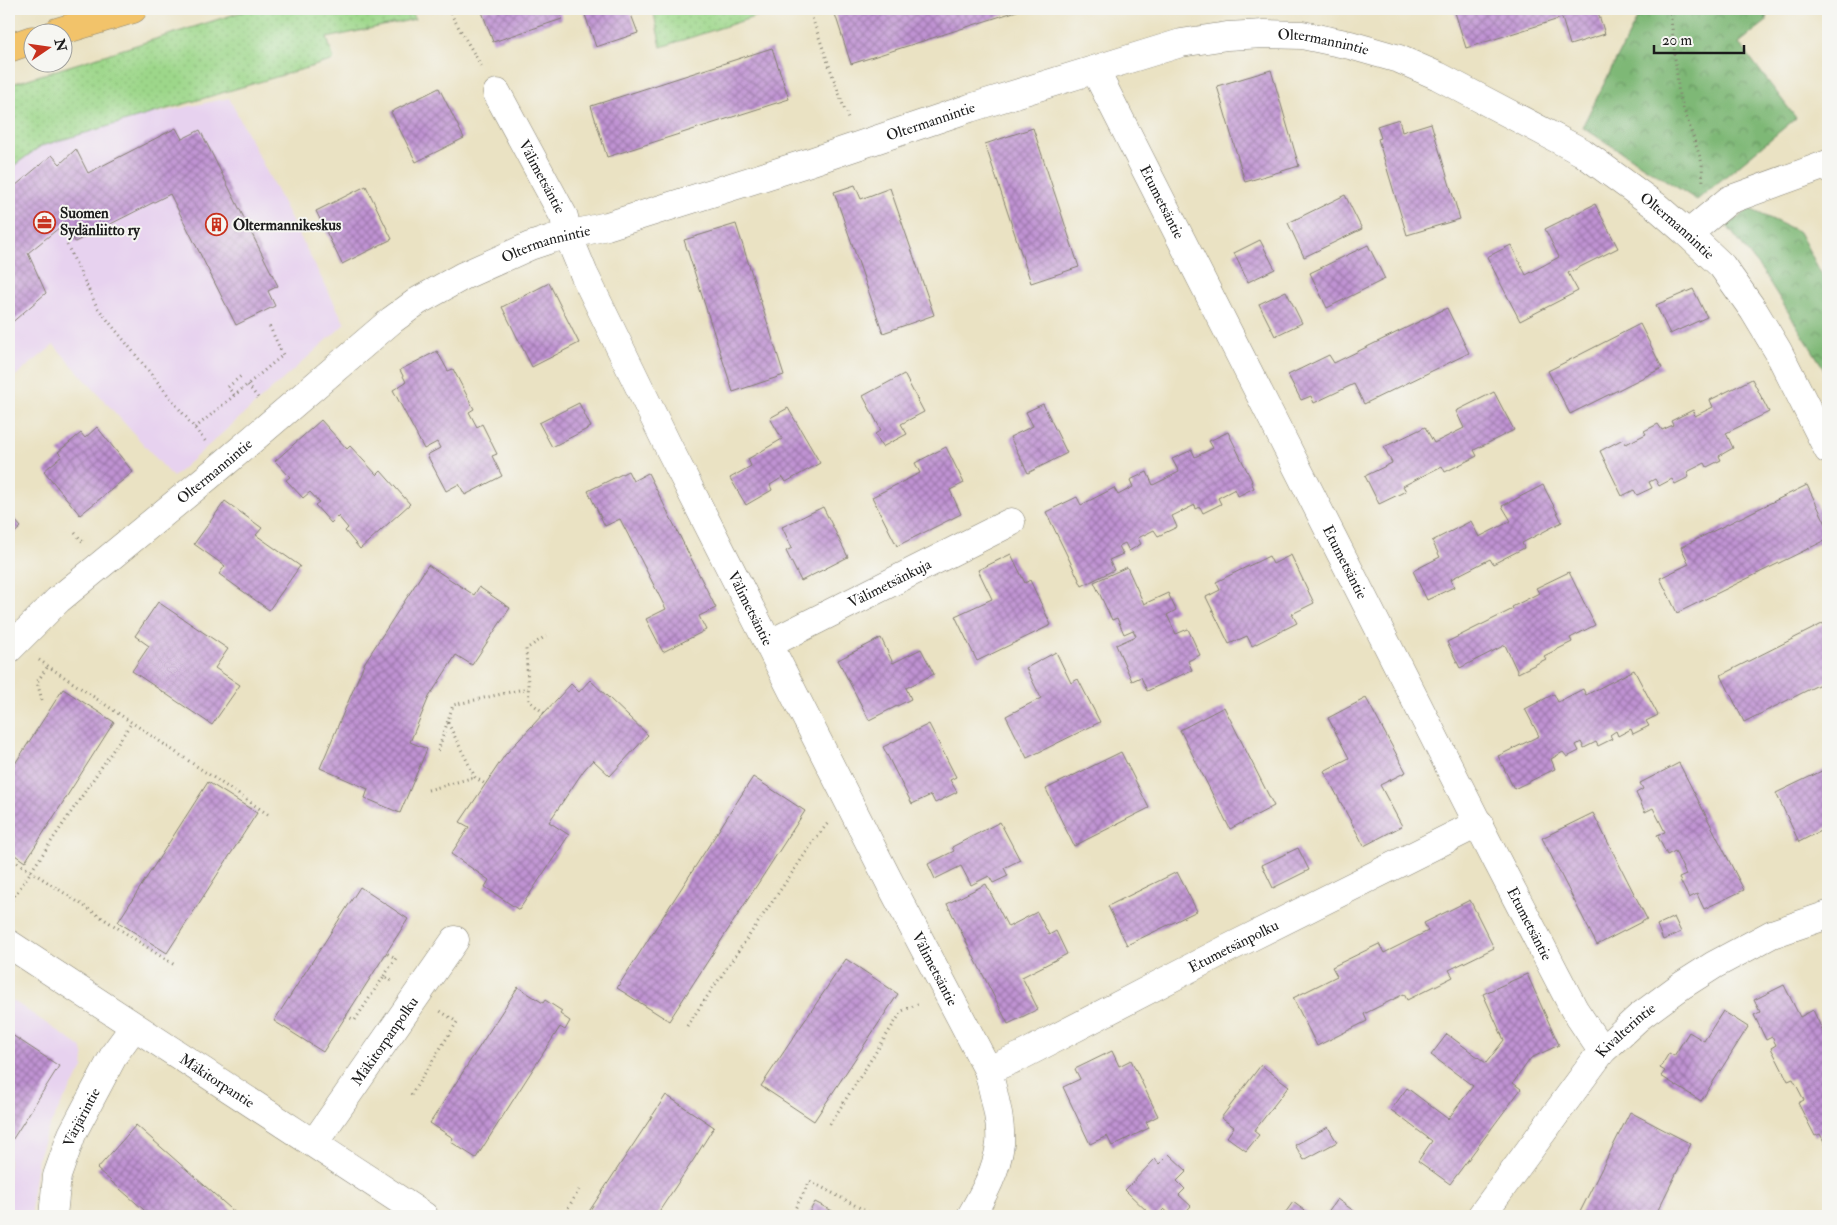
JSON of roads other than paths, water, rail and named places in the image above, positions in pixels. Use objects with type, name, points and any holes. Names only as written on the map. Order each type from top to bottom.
[{"type":"highway","points":[[72,27],[133,9]]},
{"type":"highway","points":[[9,48],[22,43]]},
{"type":"street","name":"Oltermannintie","points":[[20,652],[58,600],[101,563],[226,462],[392,320],[418,300],[463,276],[530,246],[607,226],[970,108],[1181,43],[1227,36],[1264,34],[1302,35],[1350,45],[1399,59],[1446,80],[1582,152],[1656,206],[1697,226],[1722,266],[1754,311],[1778,351],[1828,450]]},
{"type":"street","name":"Etumetsäntie","points":[[1095,70],[1574,1009],[1602,1051]]},
{"type":"street","name":"Välimetsäntie","points":[[497,93],[564,217],[568,235],[584,274],[665,439],[988,1070],[995,1098],[1000,1143],[988,1186],[971,1216]]},
{"type":"street","points":[[1697,226],[1729,200],[1828,164]]},
{"type":"street","name":"Välimetsänkuja","points":[[769,644],[1011,522]]},
{"type":"street","name":"Etumetsänpolku","points":[[988,1070],[1021,1056],[1227,949],[1479,823]]},
{"type":"street","name":"Kivalterintie","points":[[1481,1216],[1602,1051],[1639,1016],[1714,965],[1772,934],[1828,915]]},
{"type":"street","name":"Mäkitorpanpolku","points":[[314,1143],[455,940]]},
{"type":"street","name":"Mäkitorpantie","points":[[9,944],[424,1216]]},
{"type":"street","name":"Värjärintie","points":[[53,1216],[57,1176],[72,1134],[115,1053],[134,1027]]},
{"type":"place","name":"Suomen Sydänliitto ry","points":[[44,222]]},
{"type":"place","name":"Oltermannikeskus","points":[[217,225]]}]
